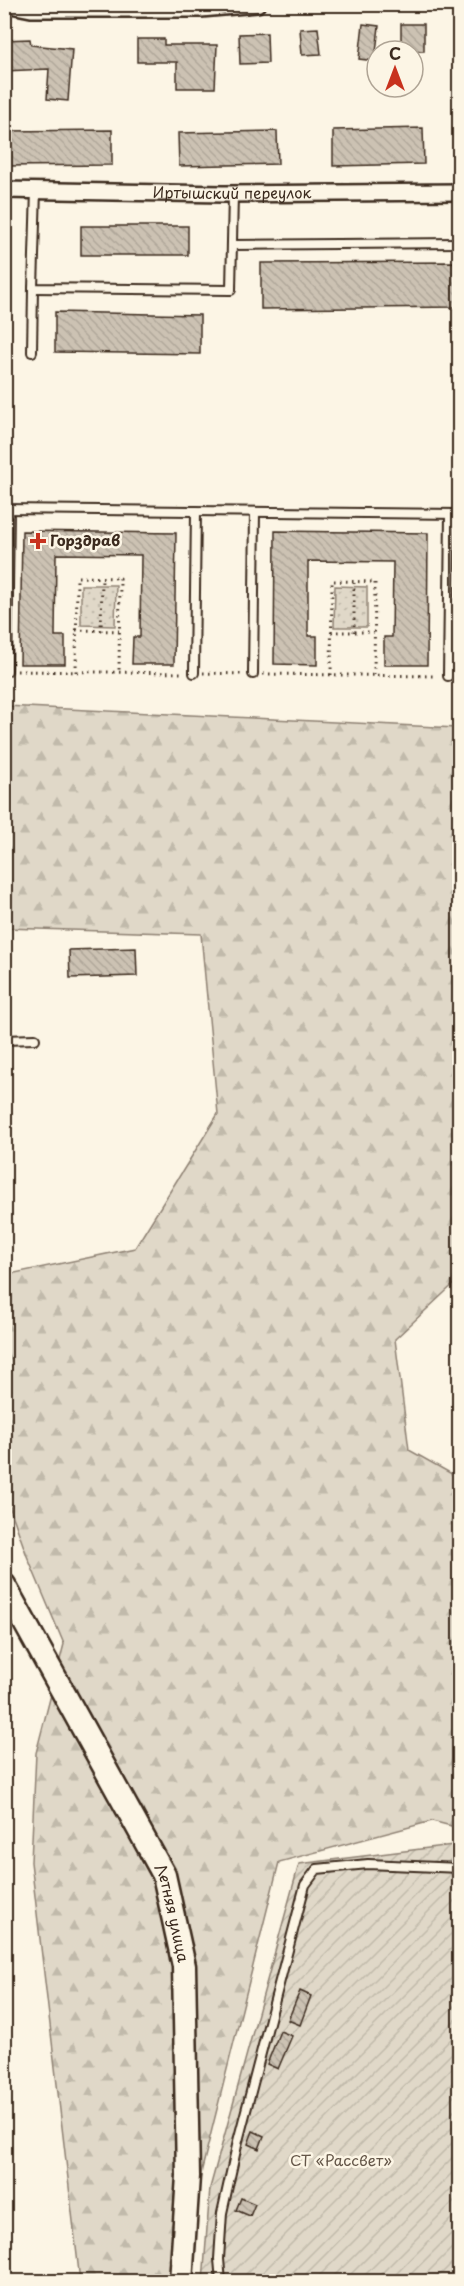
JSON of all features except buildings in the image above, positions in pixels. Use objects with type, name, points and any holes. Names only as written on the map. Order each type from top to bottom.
[{"type":"street","points":[[6,4],[31,9],[201,9],[257,4]]},
{"type":"street","name":"Иртышский переулок","points":[[4,190],[233,194],[459,192]]},
{"type":"street","name":"Летняя улица","points":[[4,1585],[164,1875],[184,1966],[188,2176],[181,2282]]},
{"type":"lane","points":[[32,352],[36,190]]},
{"type":"lane","points":[[33,288],[231,290],[233,194]]},
{"type":"lane","points":[[232,245],[459,243]]},
{"type":"lane","points":[[7,671],[7,509],[459,514]]},
{"type":"lane","points":[[194,673],[196,511]]},
{"type":"lane","points":[[254,674],[255,512]]},
{"type":"lane","points":[[448,676],[450,514]]},
{"type":"lane","points":[[4,1040],[35,1039]]},
{"type":"lane","points":[[221,2282],[219,2259],[222,2213],[238,2141],[305,1884],[317,1869],[369,1864],[459,1868]]},
{"type":"path","points":[[76,672],[77,578],[120,578],[119,672]]},
{"type":"path","points":[[101,631],[102,578]]},
{"type":"path","points":[[331,675],[332,581],[375,582],[374,675]]},
{"type":"path","points":[[354,582],[354,632]]},
{"type":"path","points":[[76,630],[120,631]]},
{"type":"path","points":[[331,632],[374,632]]},
{"type":"path","points":[[7,671],[448,676]]},
{"type":"green space","points":[[81,585],[116,585],[115,626],[81,625]]},
{"type":"green space","points":[[335,586],[367,587],[367,627],[334,627]]},
{"type":"green space","points":[[5,706],[457,728],[460,731],[459,1279],[395,1339],[409,1450],[459,1478],[459,1828],[432,1821],[279,1862],[202,2169],[181,2281],[80,2281],[31,1862],[36,1753],[64,1644],[27,1556],[5,1494],[5,1275],[135,1248],[218,1114],[201,934],[5,928]]},
{"type":"green space","name":"СТ «Рассвет»","points":[[453,1845],[459,1847],[459,2281],[203,2282],[210,2188],[299,1864]]},
{"type":"place","name":"Горздрав","points":[[38,541]]}]
